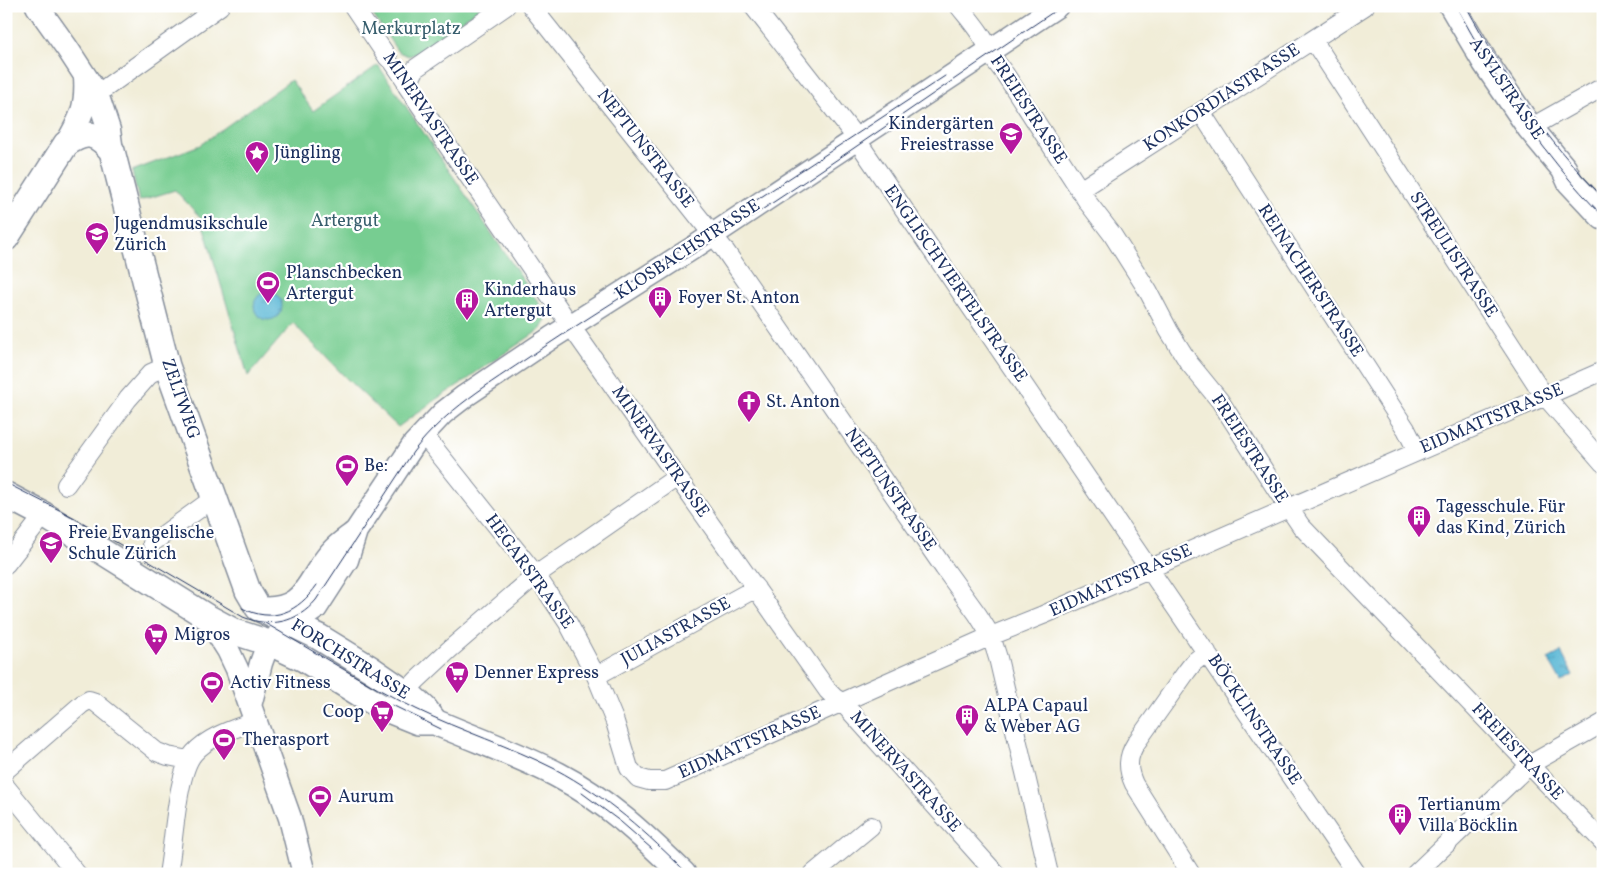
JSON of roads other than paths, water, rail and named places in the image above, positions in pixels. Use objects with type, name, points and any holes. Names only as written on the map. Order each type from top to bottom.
[{"type":"main road","name":"ASYLSTRASSE","points":[[1452,6],[1485,62],[1530,128],[1564,170],[1570,182],[1603,218]]},
{"type":"main road","points":[[6,238],[15,213],[66,144],[76,137],[91,135],[98,137],[112,151]]},
{"type":"main road","name":"ZELTWEG","points":[[112,151],[167,366],[248,591],[258,608]]},
{"type":"main road","name":"ASYLSTRASSE","points":[[1564,170],[1573,173],[1603,202]]},
{"type":"main road","points":[[6,495],[44,515],[207,617],[235,632],[281,634]]},
{"type":"main road","name":"FORCHSTRASSE","points":[[258,608],[304,660],[381,707],[418,722],[435,722],[534,763],[571,782],[618,814],[683,874]]},
{"type":"main road","name":"FORCHSTRASSE","points":[[281,634],[328,642],[406,694],[424,708],[435,722]]},
{"type":"street","name":"ZELTWEG","points":[[37,6],[91,86],[109,130],[112,151]]},
{"type":"street","points":[[66,144],[77,126],[91,86],[220,6]]},
{"type":"street","name":"MINERVASTRASSE","points":[[353,6],[570,326],[828,691],[842,702],[996,874]]},
{"type":"street","points":[[407,86],[416,68],[506,6]]},
{"type":"street","name":"NEPTUNSTRASSE","points":[[531,6],[713,234],[991,636],[998,658],[1049,874]]},
{"type":"street","name":"ENGLISCHVIERTELSTRASSE","points":[[753,6],[850,130],[1150,567]]},
{"type":"street","name":"FREIESTRASSE","points":[[959,6],[990,50],[990,54],[1080,190],[1112,234],[1148,291],[1169,331],[1189,363],[1220,401],[1301,526],[1603,842]]},
{"type":"street","name":"KLOSBACHSTRASSE","points":[[281,634],[316,608],[347,560],[356,531],[394,473],[423,434],[437,419],[465,396],[1057,6]]},
{"type":"street","name":"KONKORDIASTRASSE","points":[[1080,190],[1365,6]]},
{"type":"street","name":"STREULISTRASSE","points":[[1313,40],[1545,396],[1603,463]]},
{"type":"street","points":[[1530,128],[1603,87]]},
{"type":"street","name":"REINACHERSTRASSE","points":[[1201,112],[1406,429],[1417,451]]},
{"type":"street","points":[[66,485],[128,399],[151,373],[167,366]]},
{"type":"street","name":"EIDMATTSTRASSE","points":[[638,778],[649,781],[664,781],[991,636],[1044,615],[1150,567],[1603,371]]},
{"type":"street","name":"HEGARSTRASSE","points":[[423,434],[536,575],[568,623],[596,676],[615,722],[629,768],[638,778]]},
{"type":"street","points":[[406,694],[417,680],[449,650],[536,575],[677,476]]},
{"type":"street","points":[[152,544],[214,498]]},
{"type":"street","points":[[6,564],[44,515]]},
{"type":"street","name":"KLOSBACHSTRASSE","points":[[258,608],[278,608],[290,604],[298,598],[332,551],[356,531]]},
{"type":"street","name":"BÖCKLINSTRASSE","points":[[1150,567],[1358,874]]},
{"type":"street","name":"JULIASTRASSE","points":[[596,676],[756,588]]},
{"type":"street","points":[[207,617],[228,650],[237,669],[290,818],[304,874]]},
{"type":"street","points":[[168,874],[182,782],[188,760],[209,740],[252,714],[260,663],[281,634]]},
{"type":"street","points":[[1191,874],[1134,784],[1128,768],[1131,751],[1136,742],[1194,662],[1207,652]]},
{"type":"street","points":[[6,770],[89,700],[95,702],[157,752],[188,760]]},
{"type":"street","points":[[1414,874],[1529,765],[1603,723]]},
{"type":"street","points":[[6,787],[77,874]]},
{"type":"street","points":[[814,874],[871,826]]},
{"type":"water","name":"Planschbecken Artergut","points":[[268,292],[278,296],[282,306],[278,316],[268,320],[258,316],[254,306],[258,296]]},
{"type":"water","points":[[1561,652],[1573,675],[1561,682],[1548,659]]},
{"type":"tram line","points":[[6,483],[75,518],[243,617],[273,623],[292,618],[309,608],[316,600],[413,452],[453,410],[484,387],[572,329],[717,239],[804,182],[1062,6]]},
{"type":"tram line","points":[[1456,6],[1488,63],[1522,117],[1560,168],[1603,216]]},
{"type":"tram line","points":[[1466,6],[1527,107],[1562,153],[1603,197]]},
{"type":"tram line","points":[[615,293],[945,76]]},
{"type":"tram line","points":[[242,608],[264,615],[284,613],[302,602],[317,585]]},
{"type":"tram line","points":[[265,623],[416,709],[538,761],[574,780],[625,816],[688,874]]},
{"type":"tram line","points":[[392,705],[441,729]]},
{"type":"tram line","points":[[582,793],[621,822],[652,849]]},
{"type":"place","name":"Kindergärten Freiestrasse","points":[[1011,155]]},
{"type":"place","name":"Jüngling","points":[[257,174]]},
{"type":"place","name":"Jugendmusikschule Zürich","points":[[97,255]]},
{"type":"place","name":"Planschbecken Artergut","points":[[268,304]]},
{"type":"place","name":"Foyer St. Anton","points":[[660,319]]},
{"type":"place","name":"Kinderhaus Artergut","points":[[467,321]]},
{"type":"place","name":"St. Anton","points":[[749,423]]},
{"type":"place","name":"Be:","points":[[347,487]]},
{"type":"place","name":"Tagesschule. Für das Kind, Zürich","points":[[1419,538]]},
{"type":"place","name":"Freie Evangelische Schule Zürich","points":[[51,564]]},
{"type":"place","name":"Migros","points":[[156,656]]},
{"type":"place","name":"Denner Express","points":[[457,694]]},
{"type":"place","name":"Activ Fitness","points":[[212,704]]},
{"type":"place","name":"Coop","points":[[382,733]]},
{"type":"place","name":"ALPA Capaul & Weber AG","points":[[967,737]]},
{"type":"place","name":"Therasport","points":[[224,761]]},
{"type":"place","name":"Aurum","points":[[320,818]]},
{"type":"place","name":"Tertianum Villa Böcklin","points":[[1400,836]]},
{"type":"park label","name":"Merkurplatz","points":[[411,29]]},
{"type":"park label","name":"Artergut","points":[[345,221]]}]
